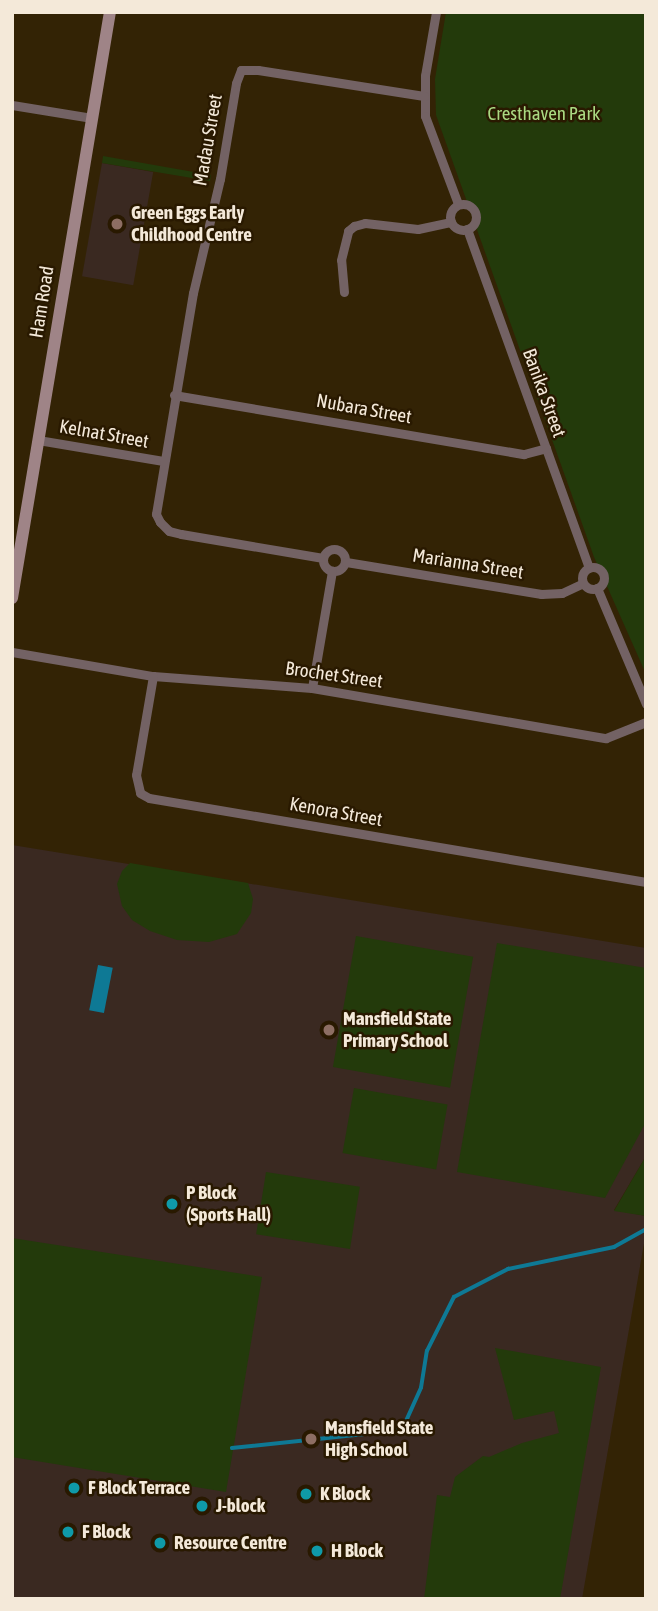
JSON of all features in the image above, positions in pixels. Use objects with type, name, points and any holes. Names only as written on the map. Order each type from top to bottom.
[{"type":"street","name":"Ham Road","points":[[12,598],[110,12]]},
{"type":"street","points":[[436,12],[424,96],[425,116],[457,204]]},
{"type":"street","name":"Madau Street","points":[[323,558],[181,534],[169,531],[160,522],[157,500],[174,395],[241,70],[424,96]]},
{"type":"street","points":[[12,105],[92,118]]},
{"type":"street","points":[[457,204],[468,204],[475,212],[475,223],[467,229],[457,229],[451,222],[450,212],[457,204]]},
{"type":"street","points":[[344,292],[341,274],[342,250],[348,231],[354,226],[365,223],[418,229],[451,222]]},
{"type":"street","name":"Banika Street","points":[[467,229],[589,568]]},
{"type":"street","name":"Nubara Street","points":[[174,395],[524,454],[546,448]]},
{"type":"street","name":"Kelnat Street","points":[[38,440],[163,461]]},
{"type":"street","points":[[336,548],[344,553],[346,562],[341,569],[332,571],[325,566],[323,558],[328,550],[336,548]]},
{"type":"street","name":"Marianna Street","points":[[346,562],[541,594],[562,593],[583,583]]},
{"type":"street","points":[[589,568],[598,568],[604,574],[603,583],[597,588],[589,588],[583,583],[583,574],[589,568]]},
{"type":"street","points":[[312,688],[332,571]]},
{"type":"street","points":[[597,588],[646,704]]},
{"type":"street","name":"Brochet Street","points":[[12,652],[153,676],[312,688],[606,738],[646,722]]},
{"type":"street","name":"Kenora Street","points":[[153,676],[136,775],[140,793],[149,798],[646,882]]},
{"type":"shaded area","name":"Green Eggs Early Childhood Centre","points":[[102,163],[153,172],[133,285],[82,276]]},
{"type":"shaded area","name":"Mansfield State High School","points":[[12,845],[646,948],[646,1156],[614,1210],[646,1216],[646,1232],[582,1599],[12,1599]]},
{"type":"green space","name":"Cresthaven Park","points":[[446,12],[646,12],[646,674],[594,557],[436,115],[435,79]]},
{"type":"green space","points":[[103,156],[211,175],[210,181],[102,163]]},
{"type":"green space","points":[[130,863],[248,883],[253,899],[251,913],[237,934],[209,942],[177,940],[150,931],[132,920],[122,906],[117,884],[122,871]]},
{"type":"green space","points":[[356,936],[473,957],[450,1088],[333,1067]]},
{"type":"green space","points":[[497,943],[646,968],[646,1122],[605,1198],[457,1172]]},
{"type":"green space","points":[[354,1088],[448,1104],[436,1169],[343,1153]]},
{"type":"green space","points":[[646,1156],[646,1216],[614,1211]]},
{"type":"green space","points":[[266,1172],[360,1187],[350,1249],[256,1234]]},
{"type":"green space","points":[[12,1238],[262,1277],[226,1492],[12,1457]]},
{"type":"green space","points":[[495,1348],[601,1367],[560,1599],[424,1599],[437,1495],[450,1497],[455,1477],[483,1456],[489,1457],[522,1443],[559,1433],[554,1411],[514,1420]]},
{"type":"water","points":[[98,965],[113,968],[104,1013],[89,1010]]},
{"type":"waterway","points":[[232,1448],[402,1430],[421,1388],[427,1351],[454,1297],[508,1269],[614,1247],[646,1229]]},
{"type":"place","name":"Green Eggs Early Childhood Centre","points":[[117,224]]},
{"type":"place","name":"Mansfield State Primary School","points":[[329,1030]]},
{"type":"place","name":"P Block (Sports Hall)","points":[[172,1204]]},
{"type":"place","name":"Mansfield State High School","points":[[311,1439]]},
{"type":"place","name":"F Block Terrace","points":[[74,1488]]},
{"type":"place","name":"K Block","points":[[306,1494]]},
{"type":"place","name":"J-block","points":[[202,1506]]},
{"type":"place","name":"F Block","points":[[68,1532]]},
{"type":"place","name":"Resource Centre","points":[[160,1543]]},
{"type":"place","name":"H Block","points":[[317,1551]]}]
